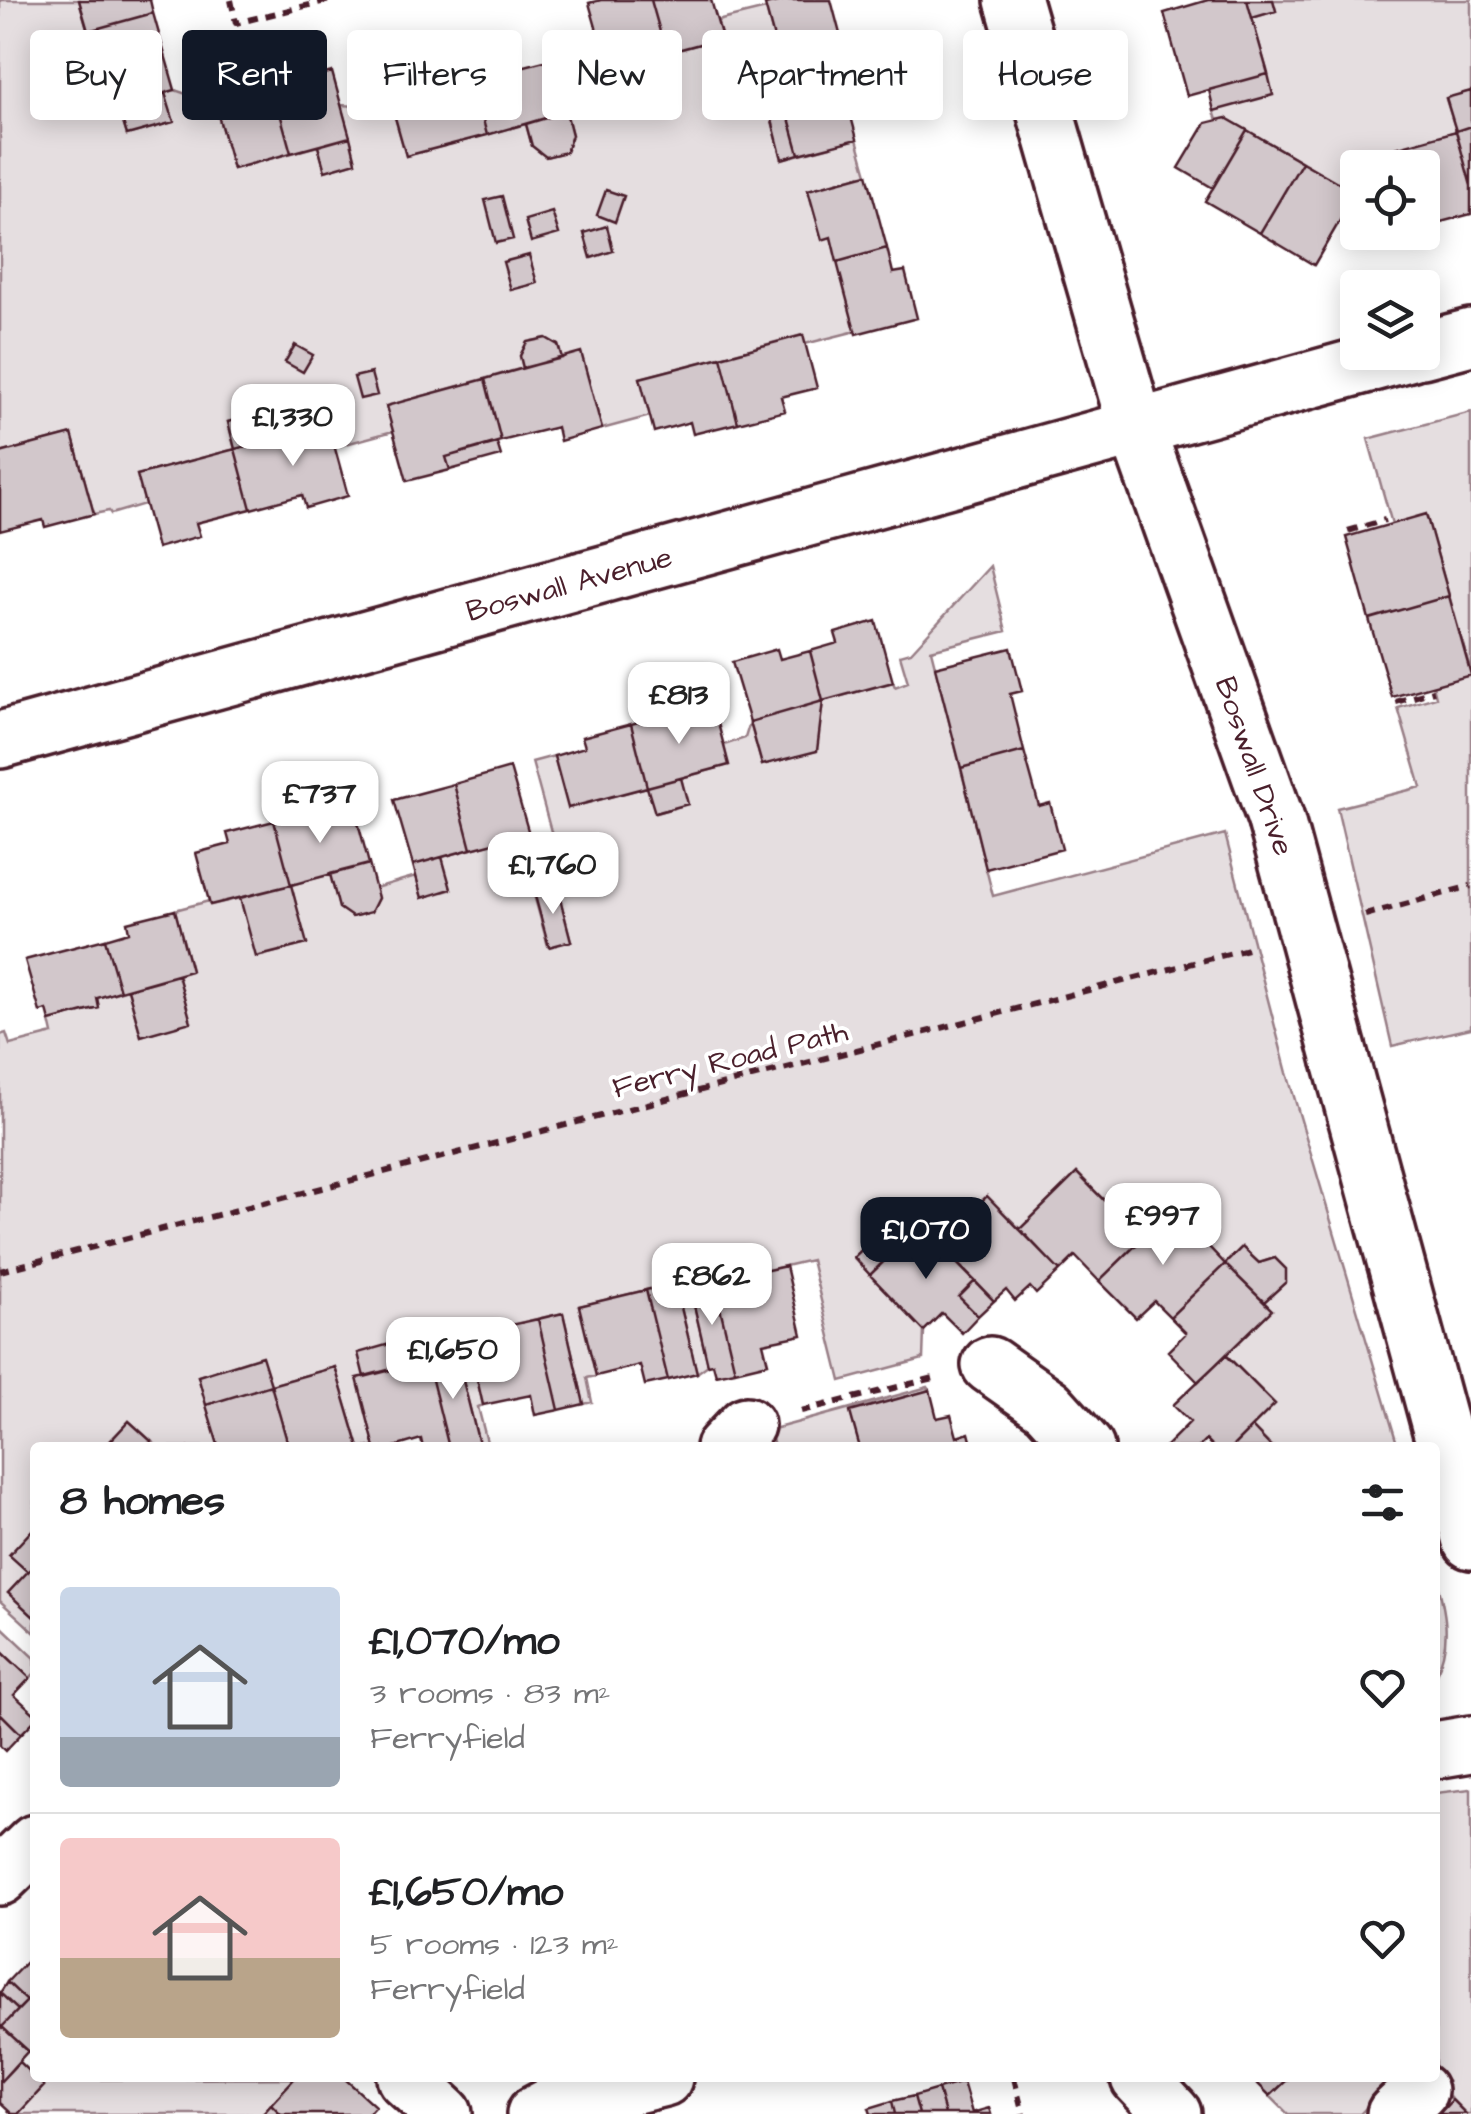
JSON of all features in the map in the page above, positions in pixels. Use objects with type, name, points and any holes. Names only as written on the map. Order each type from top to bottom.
[{"type":"street","name":"Boswall Drive","points":[[1013,0],[1136,428],[1276,820],[1471,1540]]},
{"type":"street","points":[[1440,345],[1471,336]]},
{"type":"street","name":"Boswall Avenue","points":[[0,740],[1347,370]]},
{"type":"street","points":[[990,1364],[1048,1406],[1081,1442]]},
{"type":"street","points":[[1440,1749],[1471,1744]]},
{"type":"street","points":[[0,1878],[30,1848]]},
{"type":"street","points":[[409,2082],[444,2114]]},
{"type":"street","points":[[535,2114],[550,2106],[648,2082]]},
{"type":"street","points":[[1142,2082],[1174,2114]]},
{"type":"path","points":[[231,0],[236,24],[330,0]]},
{"type":"path","points":[[1348,531],[1385,520]]},
{"type":"path","points":[[1396,702],[1434,692]]},
{"type":"path","points":[[1363,916],[1471,886]]},
{"type":"path","name":"Ferry Road Path","points":[[0,1272],[1252,947]]},
{"type":"path","points":[[735,1436],[990,1364]]},
{"type":"path","points":[[1015,2082],[1023,2114]]},
{"type":"shaded area","points":[[0,0],[79,0],[88,30],[30,30],[30,120],[122,120],[127,135],[173,122],[165,93],[175,90],[182,92],[182,120],[219,120],[233,169],[318,146],[325,171],[356,162],[341,105],[347,105],[347,120],[396,120],[406,156],[526,124],[532,146],[546,157],[566,152],[572,135],[568,120],[682,120],[682,49],[702,43],[702,120],[772,120],[782,159],[857,139],[867,174],[808,190],[822,239],[831,237],[856,331],[805,344],[802,335],[641,378],[650,416],[602,429],[581,353],[562,358],[558,345],[546,338],[527,342],[520,356],[523,368],[387,406],[393,431],[335,447],[328,423],[282,437],[274,410],[228,422],[235,449],[138,475],[145,504],[111,514],[94,514],[72,434],[0,453]],"holes":[[[606,226],[613,251],[592,258],[584,233]]]},
{"type":"shaded area","points":[[1273,0],[1471,0],[1471,91],[1446,99],[1456,131],[1396,150],[1340,150],[1340,184],[1226,118],[1217,120],[1214,111],[1267,70],[1252,18],[1276,11]]},
{"type":"shaded area","points":[[766,9],[772,30],[719,30],[717,21]]},
{"type":"shaded area","points":[[1471,412],[1471,672],[1426,515],[1392,524],[1368,439]]},
{"type":"shaded area","points":[[990,566],[1006,631],[931,650],[993,896],[1225,834],[1287,1073],[1397,1442],[1267,1442],[1252,1427],[1275,1404],[1226,1355],[1271,1310],[1264,1302],[1286,1282],[1275,1258],[1259,1263],[1242,1247],[1225,1264],[1173,1209],[1142,1239],[1077,1173],[1020,1229],[987,1196],[938,1244],[920,1226],[897,1248],[880,1231],[854,1258],[924,1331],[923,1359],[841,1381],[811,1260],[690,1288],[708,1365],[697,1373],[675,1283],[580,1306],[596,1376],[587,1378],[592,1402],[584,1404],[563,1313],[467,1335],[487,1442],[478,1442],[456,1353],[399,1368],[393,1344],[364,1377],[358,1378],[374,1442],[358,1442],[335,1367],[271,1385],[261,1356],[198,1376],[218,1442],[152,1442],[129,1421],[109,1442],[30,1442],[30,1533],[10,1555],[28,1572],[8,1593],[30,1613],[30,1628],[0,1601],[0,1035],[6,1033],[10,1045],[53,1034],[50,1021],[99,1008],[97,998],[128,989],[141,1036],[190,1021],[178,975],[191,971],[175,910],[240,898],[257,957],[306,944],[291,885],[330,874],[339,907],[352,917],[371,912],[378,898],[375,888],[416,876],[422,898],[450,890],[442,857],[518,836],[548,946],[571,941],[557,887],[565,883],[532,762],[554,756],[569,808],[647,787],[656,813],[687,804],[681,778],[728,765],[724,745],[745,738],[750,722],[762,765],[816,751],[823,701],[893,682],[895,687],[908,682],[900,655],[911,652]]},
{"type":"shaded area","points":[[1471,675],[1471,1028],[1392,1046],[1337,808],[1421,787],[1398,708],[1436,697],[1433,685]]},
{"type":"shaded area","points":[[928,1387],[930,1390],[850,1411],[859,1442],[773,1442],[770,1430]]},
{"type":"shaded area","points":[[1440,1595],[1446,1638],[1440,1665]]},
{"type":"shaded area","points":[[0,1625],[30,1653],[30,1678],[0,1650]]},
{"type":"shaded area","points":[[1471,1789],[1471,2114],[1466,2114],[1434,2082],[1440,2082],[1440,1792]]},
{"type":"shaded area","points":[[40,2082],[291,2082],[262,2114],[18,2114],[44,2086]]},
{"type":"shaded area","points":[[1285,2082],[1391,2082],[1360,2114],[1288,2114],[1270,2096]]},
{"type":"building","points":[[79,0],[150,0],[153,13],[88,30]]},
{"type":"building","points":[[651,0],[659,30],[597,30],[589,3]]},
{"type":"building","points":[[651,0],[711,0],[720,30],[702,30],[702,43],[682,49],[682,30],[659,30]]},
{"type":"building","points":[[786,0],[831,0],[839,30],[772,30],[765,5]]},
{"type":"building","points":[[1208,0],[1247,0],[1268,74],[1187,96],[1164,13]]},
{"type":"building","points":[[1247,0],[1273,0],[1276,11],[1252,18]]},
{"type":"building","points":[[153,13],[158,30],[92,30]]},
{"type":"building","points":[[162,44],[175,90],[162,94]]},
{"type":"building","points":[[542,62],[542,119],[487,135],[483,120],[522,120],[522,67]]},
{"type":"building","points":[[332,72],[350,137],[291,153],[282,120],[327,120],[327,73]]},
{"type":"building","points":[[1268,74],[1273,95],[1214,111],[1209,90]]},
{"type":"building","points":[[1471,91],[1471,126],[1456,131],[1446,98]]},
{"type":"building","points":[[165,93],[174,122],[127,135],[122,120],[162,120]]},
{"type":"building","points":[[1226,118],[1247,130],[1213,188],[1179,168],[1206,123]]},
{"type":"building","points":[[542,119],[568,120],[572,135],[566,152],[546,157],[532,146],[526,124]]},
{"type":"building","points":[[219,120],[282,120],[291,153],[233,169]]},
{"type":"building","points":[[396,120],[483,120],[487,135],[406,156]]},
{"type":"building","points":[[772,120],[790,120],[799,154],[782,159]]},
{"type":"building","points":[[790,120],[852,120],[857,139],[799,154]]},
{"type":"building","points":[[1471,126],[1471,186],[1456,131]]},
{"type":"building","points":[[1247,130],[1302,162],[1260,233],[1205,201]]},
{"type":"building","points":[[1456,131],[1471,186],[1471,214],[1440,222],[1440,150],[1395,148]]},
{"type":"building","points":[[350,137],[356,162],[325,171],[318,146]]},
{"type":"building","points":[[1302,162],[1340,184],[1340,220],[1314,265],[1260,233]]},
{"type":"building","points":[[867,174],[887,248],[837,262],[831,237],[822,240],[808,190]]},
{"type":"building","points":[[606,190],[624,196],[615,222],[597,215]]},
{"type":"building","points":[[502,196],[513,239],[496,243],[485,200]]},
{"type":"building","points":[[552,212],[559,234],[531,242],[525,220]]},
{"type":"building","points":[[607,226],[613,251],[591,258],[584,233]]},
{"type":"building","points":[[887,248],[893,273],[905,271],[917,318],[856,334],[837,262]]},
{"type":"building","points":[[529,255],[537,283],[511,290],[503,262]]},
{"type":"building","points":[[803,335],[817,388],[781,397],[785,411],[738,423],[721,357]]},
{"type":"building","points":[[546,338],[558,345],[562,358],[523,368],[520,356],[527,342]]},
{"type":"building","points":[[295,345],[313,355],[303,372],[285,362]]},
{"type":"building","points":[[581,352],[602,429],[560,441],[557,427],[501,441],[485,379]]},
{"type":"building","points":[[721,357],[738,423],[693,434],[690,422],[654,432],[640,378]]},
{"type":"building","points":[[371,373],[377,395],[360,399],[354,377]]},
{"type":"building","points":[[485,379],[501,441],[446,457],[450,470],[407,481],[386,406]]},
{"type":"building","points":[[275,409],[282,437],[235,449],[228,422]]},
{"type":"building","points":[[328,423],[348,496],[306,508],[302,495],[251,509],[235,449]]},
{"type":"building","points":[[72,434],[94,514],[45,527],[43,520],[0,531],[0,453]]},
{"type":"building","points":[[497,443],[501,456],[450,470],[446,457]]},
{"type":"building","points":[[235,449],[251,509],[196,523],[200,536],[157,548],[137,475]]},
{"type":"building","points":[[1426,514],[1449,596],[1369,619],[1346,537]]},
{"type":"building","points":[[1449,596],[1471,675],[1392,697],[1369,619]]},
{"type":"building","points":[[876,621],[893,682],[823,701],[810,651],[838,643],[835,633]]},
{"type":"building","points":[[1011,648],[1022,691],[1010,694],[1024,751],[961,768],[935,667]]},
{"type":"building","points":[[777,649],[780,659],[810,651],[823,701],[750,722],[732,662]]},
{"type":"building","points":[[823,701],[817,751],[762,765],[750,722]]},
{"type":"building","points":[[677,711],[680,721],[715,712],[729,765],[647,787],[631,724]]},
{"type":"building","points":[[631,724],[647,787],[568,808],[554,756],[585,747],[582,737]]},
{"type":"building","points":[[1024,751],[1039,806],[1050,803],[1062,849],[986,869],[961,768]]},
{"type":"building","points":[[510,768],[529,834],[471,849],[454,784]]},
{"type":"building","points":[[681,778],[688,804],[655,813],[647,787]]},
{"type":"building","points":[[454,784],[471,849],[413,865],[394,800]]},
{"type":"building","points":[[316,811],[319,822],[355,811],[369,864],[291,885],[274,821]]},
{"type":"building","points":[[274,821],[291,885],[210,905],[196,853],[230,844],[227,833]]},
{"type":"building","points":[[442,857],[451,889],[422,898],[413,865]]},
{"type":"building","points":[[369,864],[378,898],[371,912],[352,917],[339,908],[330,874]]},
{"type":"building","points":[[291,885],[307,944],[256,957],[240,898]]},
{"type":"building","points":[[557,887],[571,941],[549,947],[534,892]]},
{"type":"building","points":[[175,910],[191,971],[120,991],[105,939],[129,932],[127,922]]},
{"type":"building","points":[[105,939],[120,991],[97,998],[99,1008],[50,1021],[47,1010],[40,1012],[25,960]]},
{"type":"building","points":[[178,975],[191,1022],[141,1036],[128,989]]},
{"type":"building","points":[[1077,1173],[1142,1239],[1099,1281],[1075,1256],[1060,1271],[1020,1229]]},
{"type":"building","points":[[987,1196],[1060,1271],[1036,1294],[1030,1287],[1015,1301],[1006,1290],[994,1301],[938,1244]]},
{"type":"building","points":[[1173,1209],[1225,1264],[1170,1317],[1154,1301],[1136,1318],[1099,1281]]},
{"type":"building","points":[[920,1226],[975,1281],[959,1297],[978,1316],[962,1333],[942,1313],[924,1331],[870,1275]]},
{"type":"building","points":[[881,1231],[897,1248],[870,1275],[854,1257]]},
{"type":"building","points":[[1242,1247],[1259,1263],[1275,1258],[1286,1269],[1286,1282],[1264,1302],[1225,1264]]},
{"type":"building","points":[[1225,1264],[1272,1310],[1198,1382],[1168,1351],[1186,1333],[1170,1317]]},
{"type":"building","points":[[786,1266],[802,1335],[763,1343],[768,1363],[735,1371],[714,1282]]},
{"type":"building","points":[[975,1281],[994,1301],[978,1316],[959,1297]]},
{"type":"building","points":[[714,1282],[735,1371],[716,1375],[713,1364],[708,1365],[690,1288]]},
{"type":"building","points":[[675,1283],[697,1373],[668,1380],[646,1290]]},
{"type":"building","points":[[646,1290],[668,1380],[645,1385],[640,1365],[596,1376],[579,1306]]},
{"type":"building","points":[[563,1313],[584,1404],[559,1410],[538,1319]]},
{"type":"building","points":[[538,1319],[559,1410],[535,1415],[531,1395],[483,1405],[467,1335]]},
{"type":"building","points":[[393,1343],[399,1368],[364,1377],[358,1353]]},
{"type":"building","points":[[456,1353],[478,1442],[448,1442],[427,1360]]},
{"type":"building","points":[[1226,1355],[1275,1404],[1237,1442],[1170,1442],[1190,1422],[1173,1405]]},
{"type":"building","points":[[262,1356],[271,1385],[206,1405],[198,1376]]},
{"type":"building","points":[[427,1360],[448,1442],[373,1442],[357,1378]]},
{"type":"building","points":[[335,1367],[357,1442],[287,1442],[271,1385]]},
{"type":"building","points":[[271,1385],[287,1442],[217,1442],[206,1405]]},
{"type":"building","points":[[930,1390],[937,1418],[951,1415],[957,1437],[969,1433],[971,1442],[858,1442],[850,1412]]},
{"type":"building","points":[[129,1421],[151,1441],[150,1442],[110,1442]]},
{"type":"building","points":[[1252,1427],[1266,1442],[1237,1442]]},
{"type":"building","points":[[30,1532],[28,1572],[9,1555]]},
{"type":"building","points":[[30,1569],[30,1613],[8,1593]]},
{"type":"building","points":[[0,1650],[30,1678],[14,1695],[30,1709],[30,1725],[21,1734],[0,1713]]},
{"type":"building","points":[[0,1713],[21,1734],[5,1751],[0,1746]]},
{"type":"building","points":[[30,1958],[30,2052],[2,2027],[27,2001],[7,1982]]},
{"type":"building","points":[[7,1982],[27,2001],[18,2010],[0,1993]]},
{"type":"building","points":[[0,1993],[18,2010],[2,2027],[0,2025]]},
{"type":"building","points":[[0,2025],[28,2051],[0,2082]]},
{"type":"building","points":[[19,2062],[30,2073],[30,2082],[44,2086],[18,2114],[12,2114],[0,2103],[0,2082]]},
{"type":"building","points":[[291,2082],[348,2082],[375,2106],[368,2114],[281,2114],[271,2104]]},
{"type":"building","points":[[963,2082],[972,2113],[989,2108],[991,2114],[945,2114],[938,2089]]},
{"type":"building","points":[[1256,2082],[1285,2082],[1270,2096]]},
{"type":"building","points":[[938,2089],[945,2114],[919,2114],[914,2096]]},
{"type":"building","points":[[914,2096],[919,2114],[895,2114],[892,2101]]},
{"type":"building","points":[[1452,2100],[1466,2114],[1439,2114]]},
{"type":"building","points":[[892,2101],[895,2114],[871,2114],[869,2108]]},
{"type":"building","points":[[271,2104],[281,2114],[262,2114]]}]
